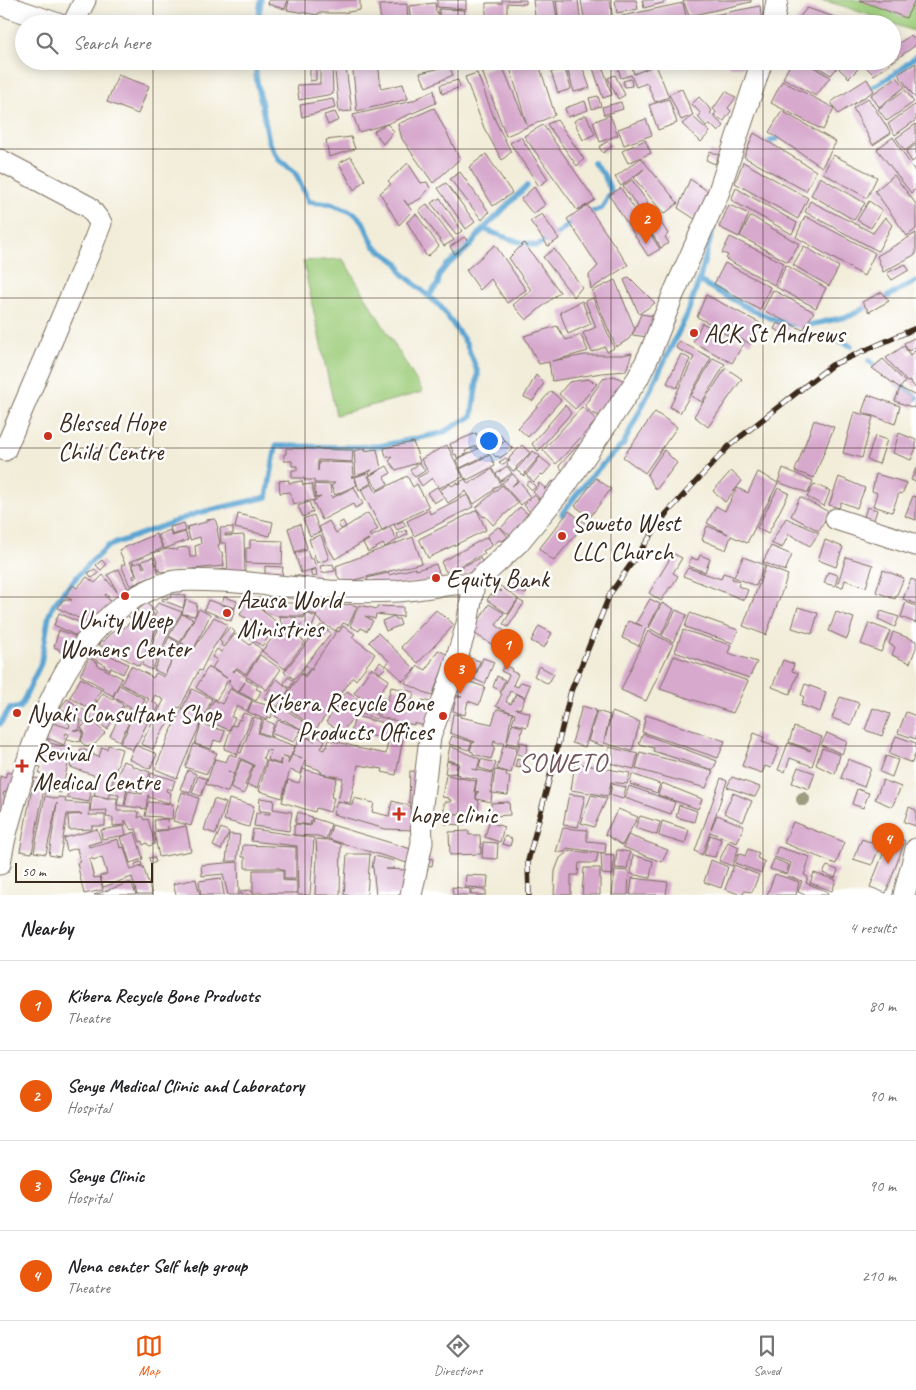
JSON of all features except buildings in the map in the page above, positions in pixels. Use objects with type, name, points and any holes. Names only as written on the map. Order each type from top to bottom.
[{"type":"street","points":[[78,15],[85,0]]},
{"type":"street","points":[[774,15],[777,0]]},
{"type":"street","points":[[0,4],[32,15]]},
{"type":"street","points":[[411,895],[422,843],[421,814],[430,738],[468,624],[474,584],[518,543],[565,486],[638,378],[718,194],[759,70]]},
{"type":"street","points":[[0,160],[89,207],[100,223],[93,244],[5,450]]},
{"type":"street","points":[[836,518],[916,545]]},
{"type":"street","points":[[0,864],[2,845],[28,757],[43,718],[60,682],[78,652],[94,631],[130,601],[151,588],[174,581],[196,580],[332,591],[399,590],[474,584]]},
{"type":"street","points":[[903,895],[916,849]]},
{"type":"green space","points":[[821,0],[916,0],[916,32],[901,27],[901,15],[868,15]]},
{"type":"green space","points":[[343,259],[423,392],[336,415],[303,261]]},
{"type":"waterway","points":[[259,15],[261,0]]},
{"type":"waterway","points":[[901,69],[916,56]]},
{"type":"waterway","points":[[0,724],[10,708],[20,708],[41,663],[49,615],[53,606],[63,592],[108,546],[198,513],[267,497],[276,446],[380,446],[442,433],[472,416],[478,373],[466,343],[441,307],[402,273],[398,263],[374,246],[363,222],[354,213],[331,204],[309,202],[295,172],[279,160],[269,142],[256,70]]},
{"type":"waterway","points":[[867,91],[900,70]]},
{"type":"waterway","points":[[763,145],[784,135]]},
{"type":"waterway","points":[[585,214],[602,208],[611,191],[604,175],[593,162]]},
{"type":"waterway","points":[[483,229],[527,186]]},
{"type":"waterway","points":[[429,296],[438,284],[439,275],[447,265],[471,245],[483,229],[536,246],[560,232],[574,219]]},
{"type":"waterway","points":[[562,514],[590,478],[623,445],[686,317],[699,281],[713,229]]},
{"type":"waterway","points":[[699,281],[752,310],[778,321],[805,326],[850,316],[872,304]]},
{"type":"waterway","points":[[881,300],[916,281]]},
{"type":"waterway","points":[[829,336],[851,346]]},
{"type":"waterway","points":[[869,361],[881,370]]},
{"type":"waterway","points":[[896,382],[916,398]]},
{"type":"railway","points":[[529,895],[528,861],[571,691],[610,594],[666,514],[730,445],[832,365],[916,328]]},
{"type":"place","name":"Senye Medical Clinic and Laboratory","points":[[646,244]]},
{"type":"place","name":"ACK St Andrews","points":[[694,333]]},
{"type":"place","name":"Blessed Hope Child Centre","points":[[48,436]]},
{"type":"place","name":"Soweto West LLC Church","points":[[562,536]]},
{"type":"place","name":"Equity Bank","points":[[436,578]]},
{"type":"place","name":"Unity Weep Womens Center","points":[[125,596]]},
{"type":"place","name":"Azusa World Ministries","points":[[227,613]]},
{"type":"place","name":"Kibera Recycle Bone Products","points":[[507,670]]},
{"type":"place","name":"Senye Clinic","points":[[460,694]]},
{"type":"place","name":"Nyaki Consultant Shop","points":[[17,713]]},
{"type":"place","name":"Kibera Recycle Bone Products Offices","points":[[443,716]]},
{"type":"place","name":"Revival Medical Centre","points":[[22,766]]},
{"type":"place","name":"hope clinic","points":[[399,814]]},
{"type":"place","name":"Nena center Self help group","points":[[888,864]]},
{"type":"district","name":"SOWETO","points":[[563,762]]}]
